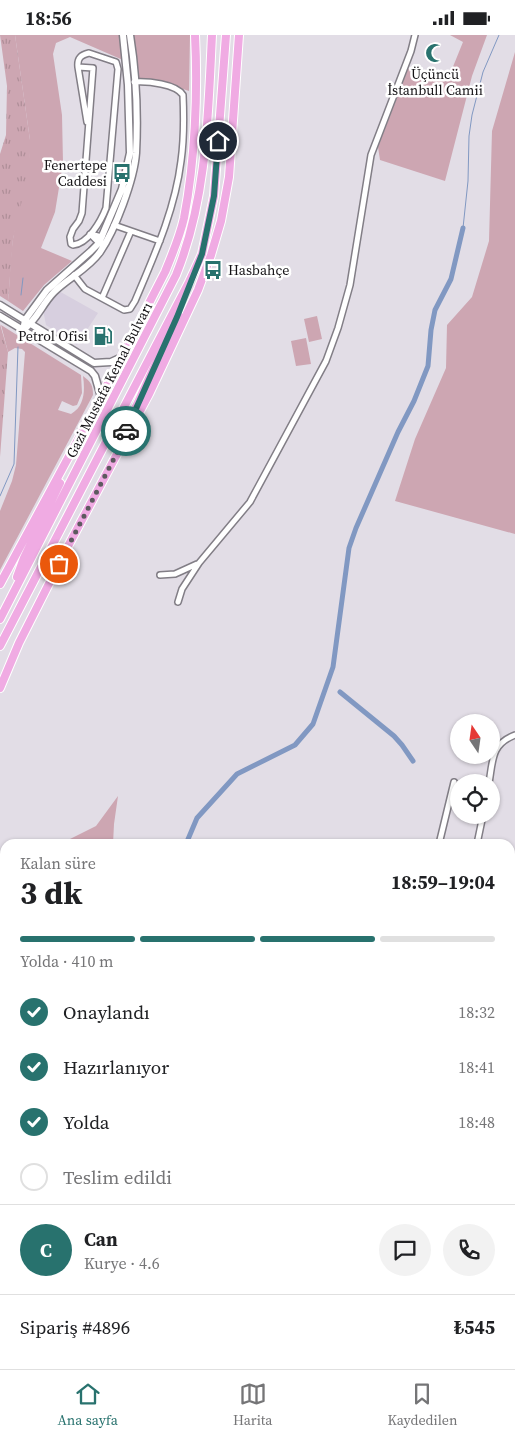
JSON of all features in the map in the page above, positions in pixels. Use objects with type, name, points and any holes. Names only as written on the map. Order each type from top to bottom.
[{"type":"highway","points":[[0,584],[101,397],[165,272],[184,220],[194,130],[195,35]]},
{"type":"highway","name":"Gazi Mustafa Kemal Bulvarı","points":[[2,615],[186,252],[199,197],[207,141],[212,35]]},
{"type":"highway","name":"Gazi Mustafa Kemal Bulvarı","points":[[0,646],[189,283],[202,254],[214,196],[226,35]]},
{"type":"highway","points":[[0,688],[20,643],[149,394],[198,290],[211,255],[221,221],[229,177],[239,35]]},
{"type":"highway","points":[[118,451],[177,317],[189,283]]},
{"type":"highway","points":[[2,615],[24,557],[101,397]]},
{"type":"highway","points":[[0,674],[20,643]]},
{"type":"street","points":[[23,330],[26,320],[47,290],[101,240],[122,189],[130,153],[128,85],[123,35]]},
{"type":"street","points":[[23,330],[32,324],[37,314],[54,292],[99,253],[114,225],[126,194],[136,153],[134,82],[130,35]]},
{"type":"street","points":[[178,602],[182,589],[199,563],[250,502],[326,361],[338,328],[350,285],[371,155],[411,51],[415,35]]},
{"type":"street","points":[[78,67],[93,67],[89,128],[82,213],[80,221],[73,229],[70,237],[71,244],[73,245],[80,244],[90,233],[103,215],[107,202],[118,69],[116,62],[93,53],[82,56],[78,62],[78,67],[89,128]]},
{"type":"street","points":[[74,275],[85,289],[124,310],[130,309],[160,241],[175,193],[181,161],[184,95],[181,91],[152,82],[134,82]]},
{"type":"street","points":[[114,225],[160,241]]},
{"type":"street","points":[[102,298],[131,231]]},
{"type":"street","points":[[90,233],[101,240]]},
{"type":"street","points":[[0,305],[94,363],[110,363],[122,357]]},
{"type":"street","points":[[0,316],[91,371],[95,376],[101,397]]},
{"type":"street","points":[[160,575],[175,574],[199,563]]},
{"type":"street","points":[[491,774],[497,747],[506,739],[515,735]]},
{"type":"street","points":[[440,839],[450,799]]},
{"type":"street","points":[[478,839],[481,824]]},
{"type":"shaded area","points":[[57,290],[98,313],[77,345],[46,325],[43,310]]},
{"type":"green space","points":[[0,35],[15,35],[30,140],[29,170],[13,239],[8,301],[0,296],[0,154],[6,135],[7,86]]},
{"type":"green space","points":[[15,35],[119,35],[123,60],[70,37],[56,43],[53,54],[62,115],[63,163],[55,212],[41,248],[72,261],[44,285],[23,311],[8,301],[13,239],[26,179],[30,140]]},
{"type":"green space","points":[[134,35],[190,35],[189,91],[155,80],[139,80]]},
{"type":"green space","points":[[450,35],[487,35],[472,76],[445,181],[380,160],[378,147],[408,69],[448,79],[463,42]]},
{"type":"green space","points":[[515,52],[515,534],[395,501],[415,439],[446,368],[447,325],[472,297],[489,241],[492,131]]},
{"type":"green space","points":[[317,316],[322,339],[309,342],[304,319]]},
{"type":"green space","points":[[0,324],[8,352],[0,457]]},
{"type":"green space","points":[[1,325],[81,375],[82,393],[77,405],[73,406],[62,401],[58,410],[71,414],[79,407],[84,392],[83,376],[91,384],[93,395],[0,570],[0,511],[16,465],[25,352],[22,349],[15,348],[8,352]]},
{"type":"green space","points":[[306,338],[311,364],[296,366],[291,341]]},
{"type":"green space","points":[[118,796],[113,839],[70,839],[96,826]]},
{"type":"waterway","points":[[463,228],[472,115],[483,72],[499,35]]},
{"type":"waterway","points":[[188,839],[197,818],[237,774],[295,745],[313,724],[333,667],[349,548],[356,528],[428,366],[435,310],[451,279],[463,228]]},
{"type":"waterway","points":[[21,295],[23,278]]},
{"type":"waterway","points":[[0,496],[14,464],[18,347]]},
{"type":"waterway","points":[[340,692],[394,736],[413,761]]},
{"type":"way so far","points":[[59,564],[118,451],[126,431]]},
{"type":"place","name":"Üçüncü İstanbull Camii","points":[[435,53]]},
{"type":"place","name":"Fenertepe Caddesi","points":[[122,173]]},
{"type":"place","name":"Hasbahçe","points":[[213,270]]},
{"type":"place","name":"Petrol Ofisi","points":[[103,336]]},
{"type":"route","points":[[126,431],[177,317],[202,254],[214,196],[218,141]]}]
